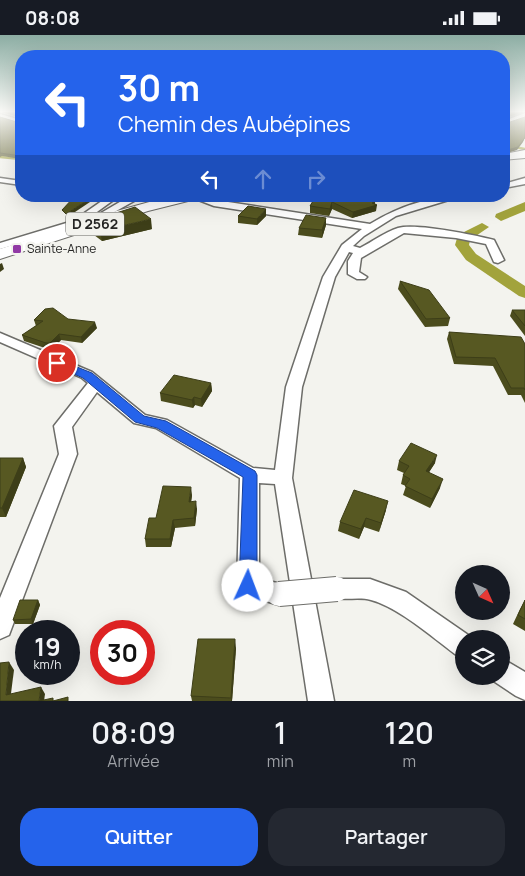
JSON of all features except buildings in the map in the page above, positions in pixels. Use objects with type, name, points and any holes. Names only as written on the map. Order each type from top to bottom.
[{"type":"main road","points":[[510,156],[525,154]]},
{"type":"main road","name":"D 2562","points":[[0,254],[44,242],[162,202]]},
{"type":"street","points":[[0,180],[15,182]]},
{"type":"street","points":[[510,185],[525,181]]},
{"type":"street","points":[[76,223],[106,202]]},
{"type":"street","points":[[0,246],[97,217],[122,202]]},
{"type":"street","points":[[211,202],[370,227]]},
{"type":"street","points":[[320,701],[283,478],[294,387],[330,277],[354,250],[370,227],[393,214],[431,202]]},
{"type":"street","points":[[354,250],[398,231],[456,235],[490,242],[498,260]]},
{"type":"street","points":[[354,250],[356,256],[352,265],[354,274],[361,277]]},
{"type":"street","points":[[0,337],[88,375],[140,419],[161,425],[250,475],[283,478]]},
{"type":"street","points":[[0,627],[68,454],[63,425],[96,383]]},
{"type":"street","points":[[250,475],[248,586],[279,594],[337,589],[370,589],[398,600],[455,639]]},
{"type":"street","points":[[510,677],[525,687]]},
{"type":"waterway","points":[[510,146],[525,149]]},
{"type":"waterway","points":[[0,157],[15,158]]},
{"type":"waterway","points":[[501,217],[525,206]]},
{"type":"waterway","points":[[482,227],[463,238],[462,245],[471,257],[525,293]]},
{"type":"place","name":"Sainte-Anne","points":[[17,249]]},
{"type":"route","points":[[57,363],[88,375],[140,419],[161,425],[250,475],[248,586]]}]
